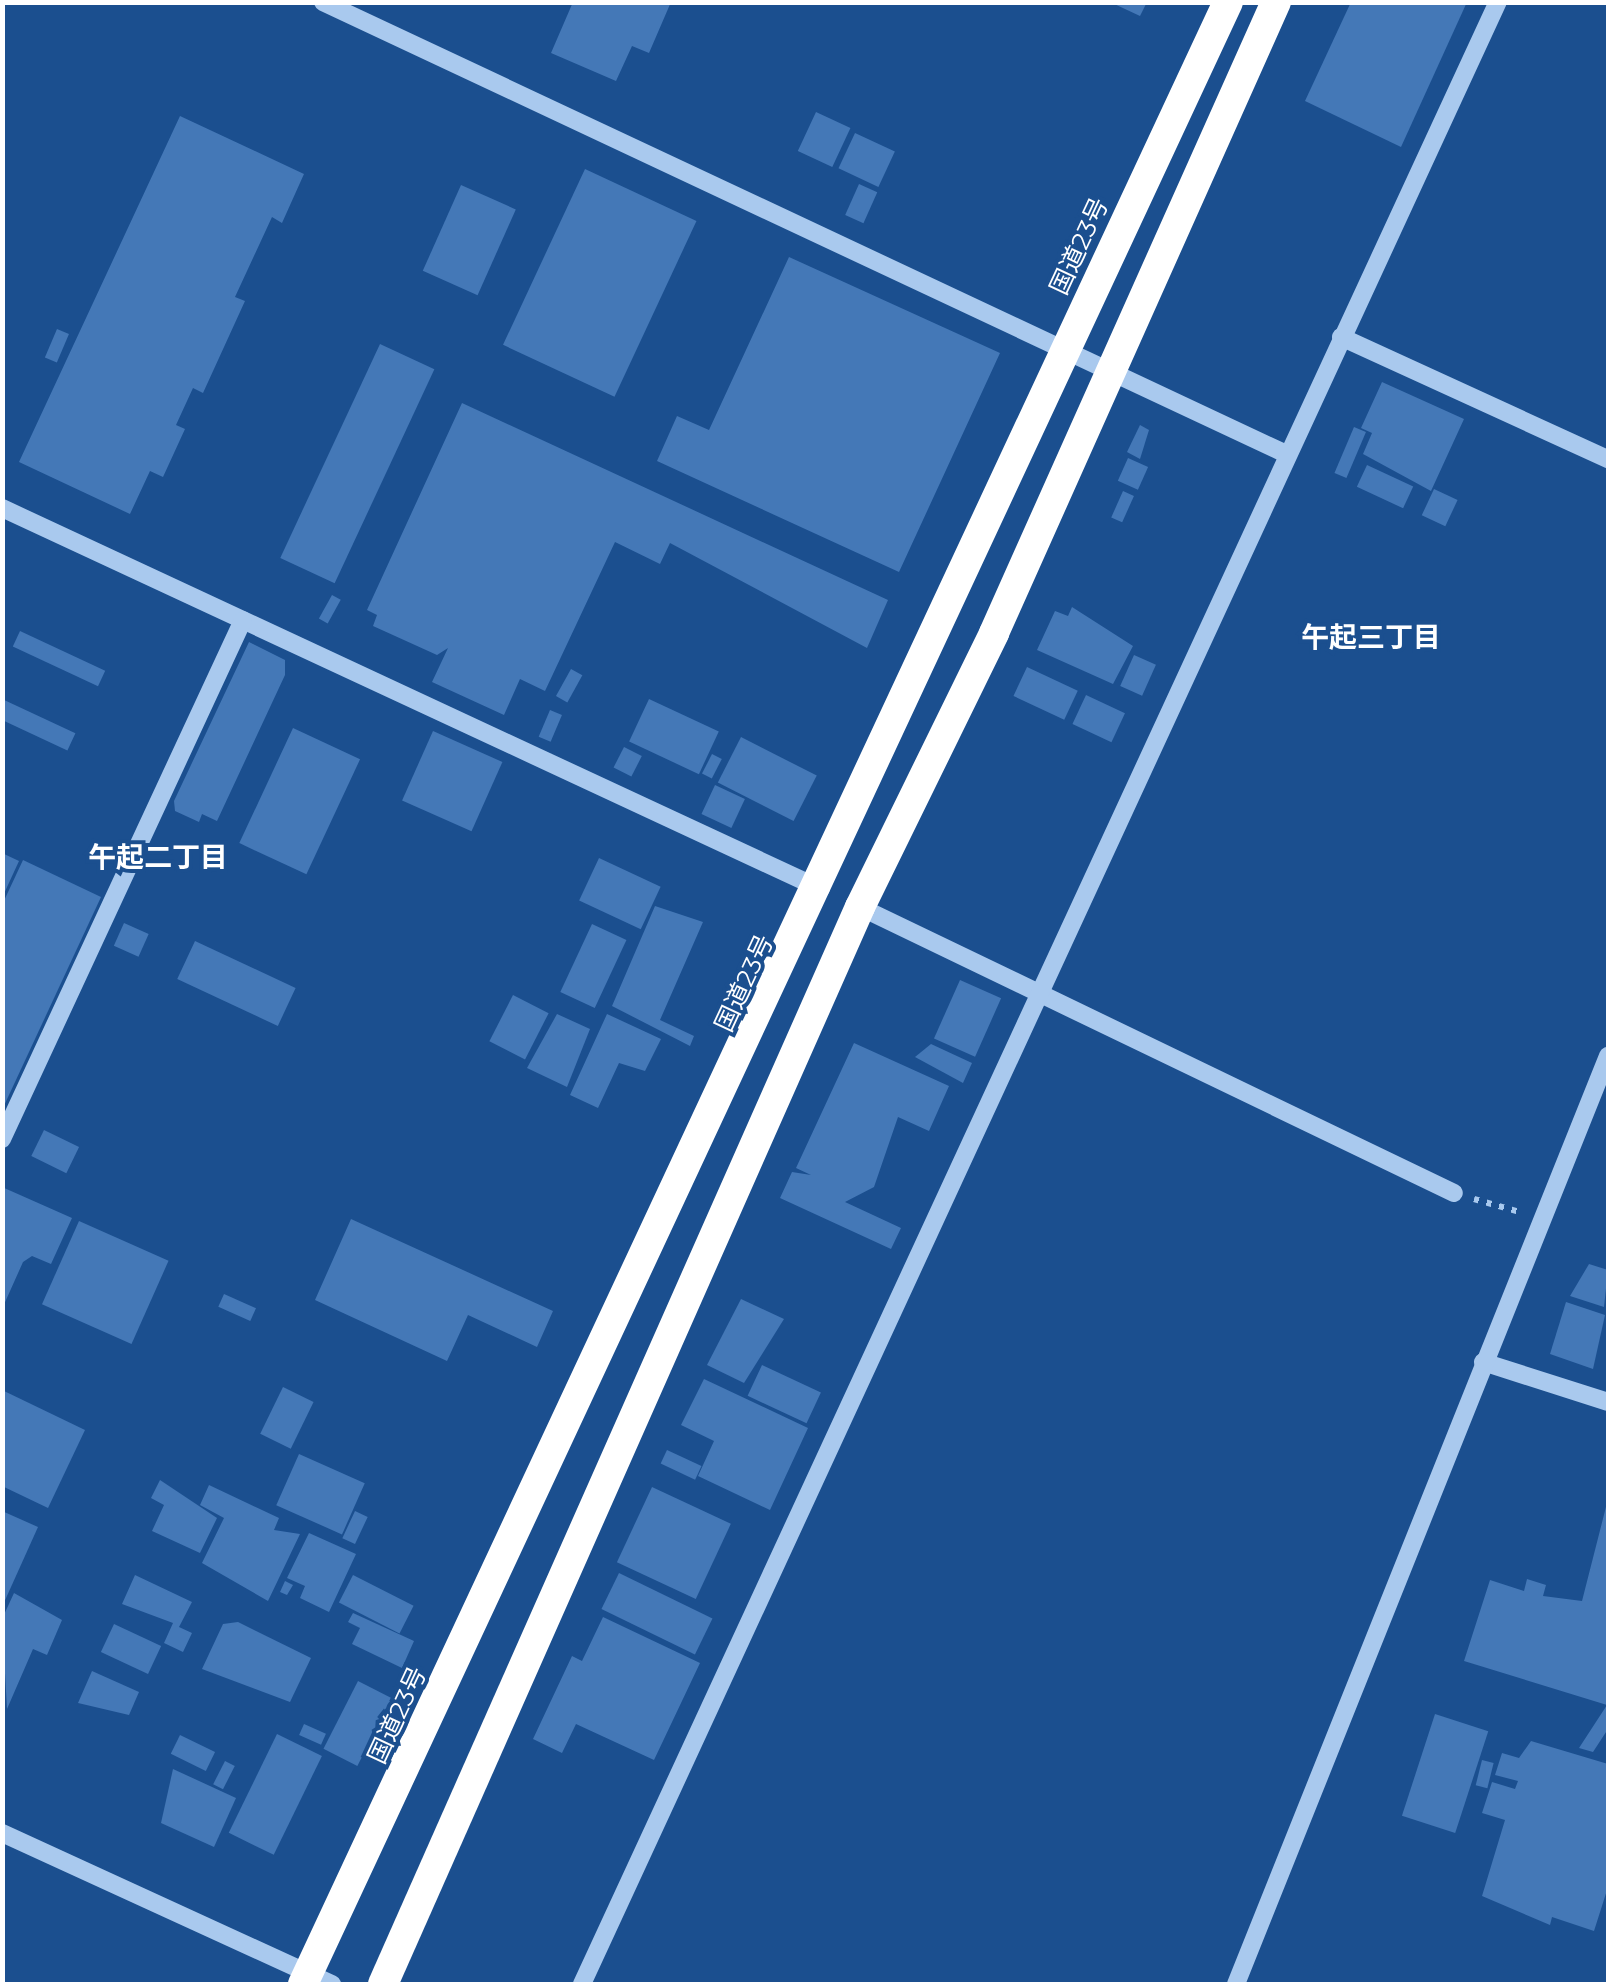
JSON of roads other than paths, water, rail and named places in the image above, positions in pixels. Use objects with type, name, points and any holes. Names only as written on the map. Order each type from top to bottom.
[{"type":"highway","name":"国道23号","points":[[314,1981],[822,889],[1065,345],[1228,2]]},
{"type":"highway","points":[[383,1984],[860,906],[1112,369],[1276,2]]},
{"type":"street","points":[[323,2],[1065,345],[1286,454]]},
{"type":"street","points":[[582,1984],[1498,2]]},
{"type":"street","points":[[1341,337],[1608,459]]},
{"type":"street","points":[[2,508],[822,889]]},
{"type":"street","points":[[2,1139],[242,620]]},
{"type":"street","points":[[860,906],[1454,1193]]},
{"type":"street","points":[[1236,1984],[1608,1056]]},
{"type":"street","points":[[1483,1362],[1608,1402]]},
{"type":"street","points":[[2,1833],[314,1981]]},
{"type":"district","name":"午起三丁目","points":[[1371,637]]},
{"type":"district","name":"午起二丁目","points":[[158,857]]}]
